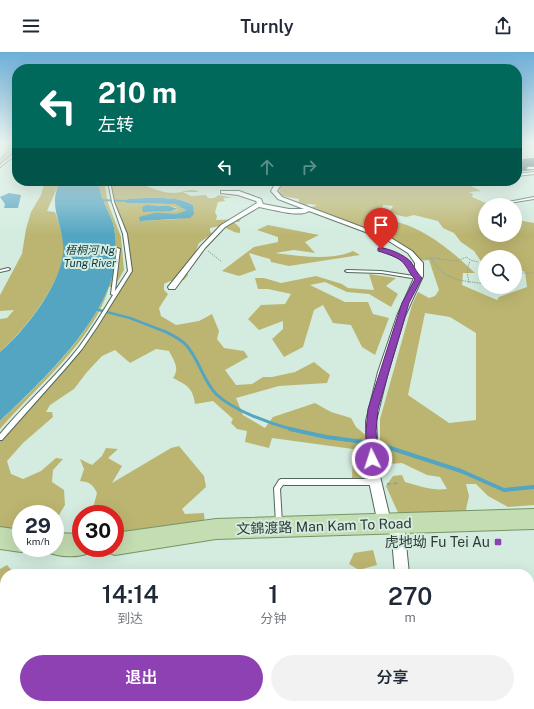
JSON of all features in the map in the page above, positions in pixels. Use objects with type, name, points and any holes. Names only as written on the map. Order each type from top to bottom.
[{"type":"main road","name":"文錦渡路 Man Kam To Road","points":[[124,543],[216,529],[534,519]]},
{"type":"main road","points":[[0,538],[12,540]]},
{"type":"street","points":[[276,186],[274,189],[276,195],[283,200],[389,239],[404,247],[416,258],[420,266],[418,278],[406,303],[373,409],[371,431],[373,472],[391,524],[401,569]]},
{"type":"street","points":[[223,192],[239,193],[259,200],[258,205]]},
{"type":"street","points":[[172,286],[203,247],[226,223],[258,205],[289,212],[310,211]]},
{"type":"lane","points":[[0,438],[22,411],[72,358],[97,326],[113,296],[130,271],[125,234],[113,202],[110,186]]},
{"type":"lane","points":[[522,200],[534,198]]},
{"type":"lane","points":[[113,296],[118,249]]},
{"type":"lane","points":[[381,249],[402,258],[407,263],[414,275],[418,278]]},
{"type":"lane","points":[[0,271],[8,269]]},
{"type":"lane","points":[[347,271],[381,272],[418,278]]},
{"type":"lane","points":[[279,526],[278,488],[281,482],[376,482]]},
{"type":"path","points":[[203,247],[222,262]]},
{"type":"path","points":[[416,258],[456,261],[467,257],[470,260],[478,262]]},
{"type":"path","points":[[431,258],[435,265],[449,278],[478,283]]},
{"type":"path","points":[[469,282],[468,271],[470,260]]},
{"type":"path","points":[[522,273],[534,273]]},
{"type":"path","points":[[386,489],[385,484],[399,484]]},
{"type":"shaded area","points":[[44,186],[58,186],[47,211],[55,212],[61,231],[64,250],[62,263],[57,277],[40,306],[20,332],[0,352],[0,319],[7,318],[14,310],[0,311],[0,295],[22,254],[26,229],[31,212],[41,195]]},
{"type":"shaded area","points":[[99,186],[105,186],[108,203],[121,237],[124,270],[115,286],[109,287],[102,306],[78,344],[0,429],[0,421],[36,387],[74,345],[91,322],[104,298],[113,274],[116,243],[112,221],[101,196]]},
{"type":"shaded area","points":[[110,186],[146,186],[174,193],[193,190],[199,192],[183,192],[191,196],[206,195],[208,198],[214,198],[219,195],[232,198],[223,198],[225,201],[218,202],[215,212],[217,216],[216,220],[241,219],[239,222],[234,222],[240,228],[240,233],[219,226],[210,228],[212,234],[199,243],[194,256],[185,266],[188,275],[184,280],[170,281],[164,284],[164,290],[168,294],[159,308],[161,316],[176,325],[199,321],[212,314],[219,331],[217,339],[224,348],[244,351],[248,357],[225,370],[236,385],[252,384],[263,377],[272,377],[295,372],[314,362],[330,375],[327,383],[279,386],[236,398],[243,415],[265,428],[273,417],[315,403],[331,412],[351,418],[356,427],[368,437],[360,448],[371,467],[367,478],[352,480],[353,449],[272,438],[269,448],[245,442],[247,431],[237,429],[231,423],[233,419],[213,401],[195,404],[191,391],[182,383],[173,378],[176,368],[169,351],[156,349],[130,363],[115,350],[102,356],[74,389],[50,405],[46,412],[52,412],[53,417],[23,443],[7,461],[11,474],[23,479],[41,471],[56,458],[63,459],[53,470],[52,482],[64,490],[65,505],[64,507],[64,505],[12,505],[12,535],[0,533],[0,438],[83,343],[130,271],[121,224],[113,202]],"holes":[[[168,198],[185,201],[193,205],[179,219],[140,221],[179,214],[186,210],[185,208],[175,204],[127,203],[128,199]],[[147,205],[175,207],[178,210],[145,212]]]},
{"type":"shaded area","points":[[280,186],[471,186],[481,191],[469,192],[473,194],[472,197],[478,200],[478,242],[522,242],[522,220],[534,223],[534,505],[508,507],[488,496],[476,484],[466,484],[469,496],[465,514],[400,517],[386,486],[393,476],[402,475],[405,482],[431,489],[447,489],[440,477],[427,475],[402,463],[390,464],[387,461],[388,447],[380,441],[380,419],[412,305],[418,292],[429,298],[435,296],[439,290],[429,260],[418,261],[412,252],[391,238],[305,210],[317,205],[309,204],[298,207],[299,199],[282,196],[279,193]],"holes":[[[425,313],[450,317],[476,333],[476,420],[449,423],[408,395]]]},
{"type":"shaded area","points":[[268,225],[319,235],[305,242],[315,253],[294,250],[275,253],[325,257],[345,254],[353,251],[360,255],[289,266],[271,262],[270,259],[249,253],[256,270],[239,276],[222,271],[254,247],[278,242],[278,237],[257,230]]},
{"type":"shaded area","points":[[369,274],[396,278],[386,286],[398,294],[391,307],[369,294],[347,292],[325,282],[310,285],[345,302],[368,302],[373,314],[389,318],[375,355],[362,347],[351,325],[333,323],[323,305],[314,310],[303,347],[284,357],[272,339],[283,329],[283,321],[259,330],[248,319],[261,305],[285,304],[291,294],[268,289],[258,289],[255,278],[264,278],[281,283],[316,276],[342,284],[348,288],[374,290]]},
{"type":"shaded area","points":[[179,446],[204,476],[206,487],[182,509],[185,514],[204,513],[205,527],[124,532],[124,505],[94,505],[97,493],[94,487],[86,482],[80,481],[84,469],[80,459],[92,465],[102,456],[106,448],[118,449],[108,458],[122,466],[112,483],[171,448]]},
{"type":"shaded area","points":[[373,550],[377,565],[357,569],[349,564],[354,553]]},
{"type":"shaded area","points":[[7,565],[10,569],[0,569]]},
{"type":"water","name":"梧桐河 Ng Tung River","points":[[58,186],[99,186],[101,196],[112,221],[114,230],[116,251],[113,274],[104,298],[91,321],[74,344],[36,387],[0,421],[0,352],[21,331],[42,303],[51,288],[62,258],[62,235],[55,206]]},
{"type":"water","points":[[9,193],[21,195],[18,208],[4,208],[5,204],[0,197]]},
{"type":"water","name":"梧桐河 Ng Tung River","points":[[171,198],[188,202],[193,205],[194,214],[190,218],[140,221],[139,217],[152,213],[174,214],[186,210],[175,204],[126,203],[128,199]]},
{"type":"water","points":[[147,205],[169,206],[178,209],[170,211],[143,212],[142,207]]},
{"type":"waterway","points":[[99,200],[129,201]]},
{"type":"waterway","points":[[95,309],[130,318],[166,332]]},
{"type":"waterway","points":[[166,332],[179,339],[187,346],[216,394],[233,406],[253,416],[293,430]]},
{"type":"waterway","points":[[293,430],[326,437],[364,442]]},
{"type":"waterway","points":[[384,446],[461,471],[504,490],[534,487]]},
{"type":"place","name":"虎地坳 Fu Tei Au","points":[[498,542]]},
{"type":"route","points":[[372,459],[371,421],[373,409],[383,372],[406,303],[418,278],[414,275],[407,263],[402,258],[381,249]]}]
